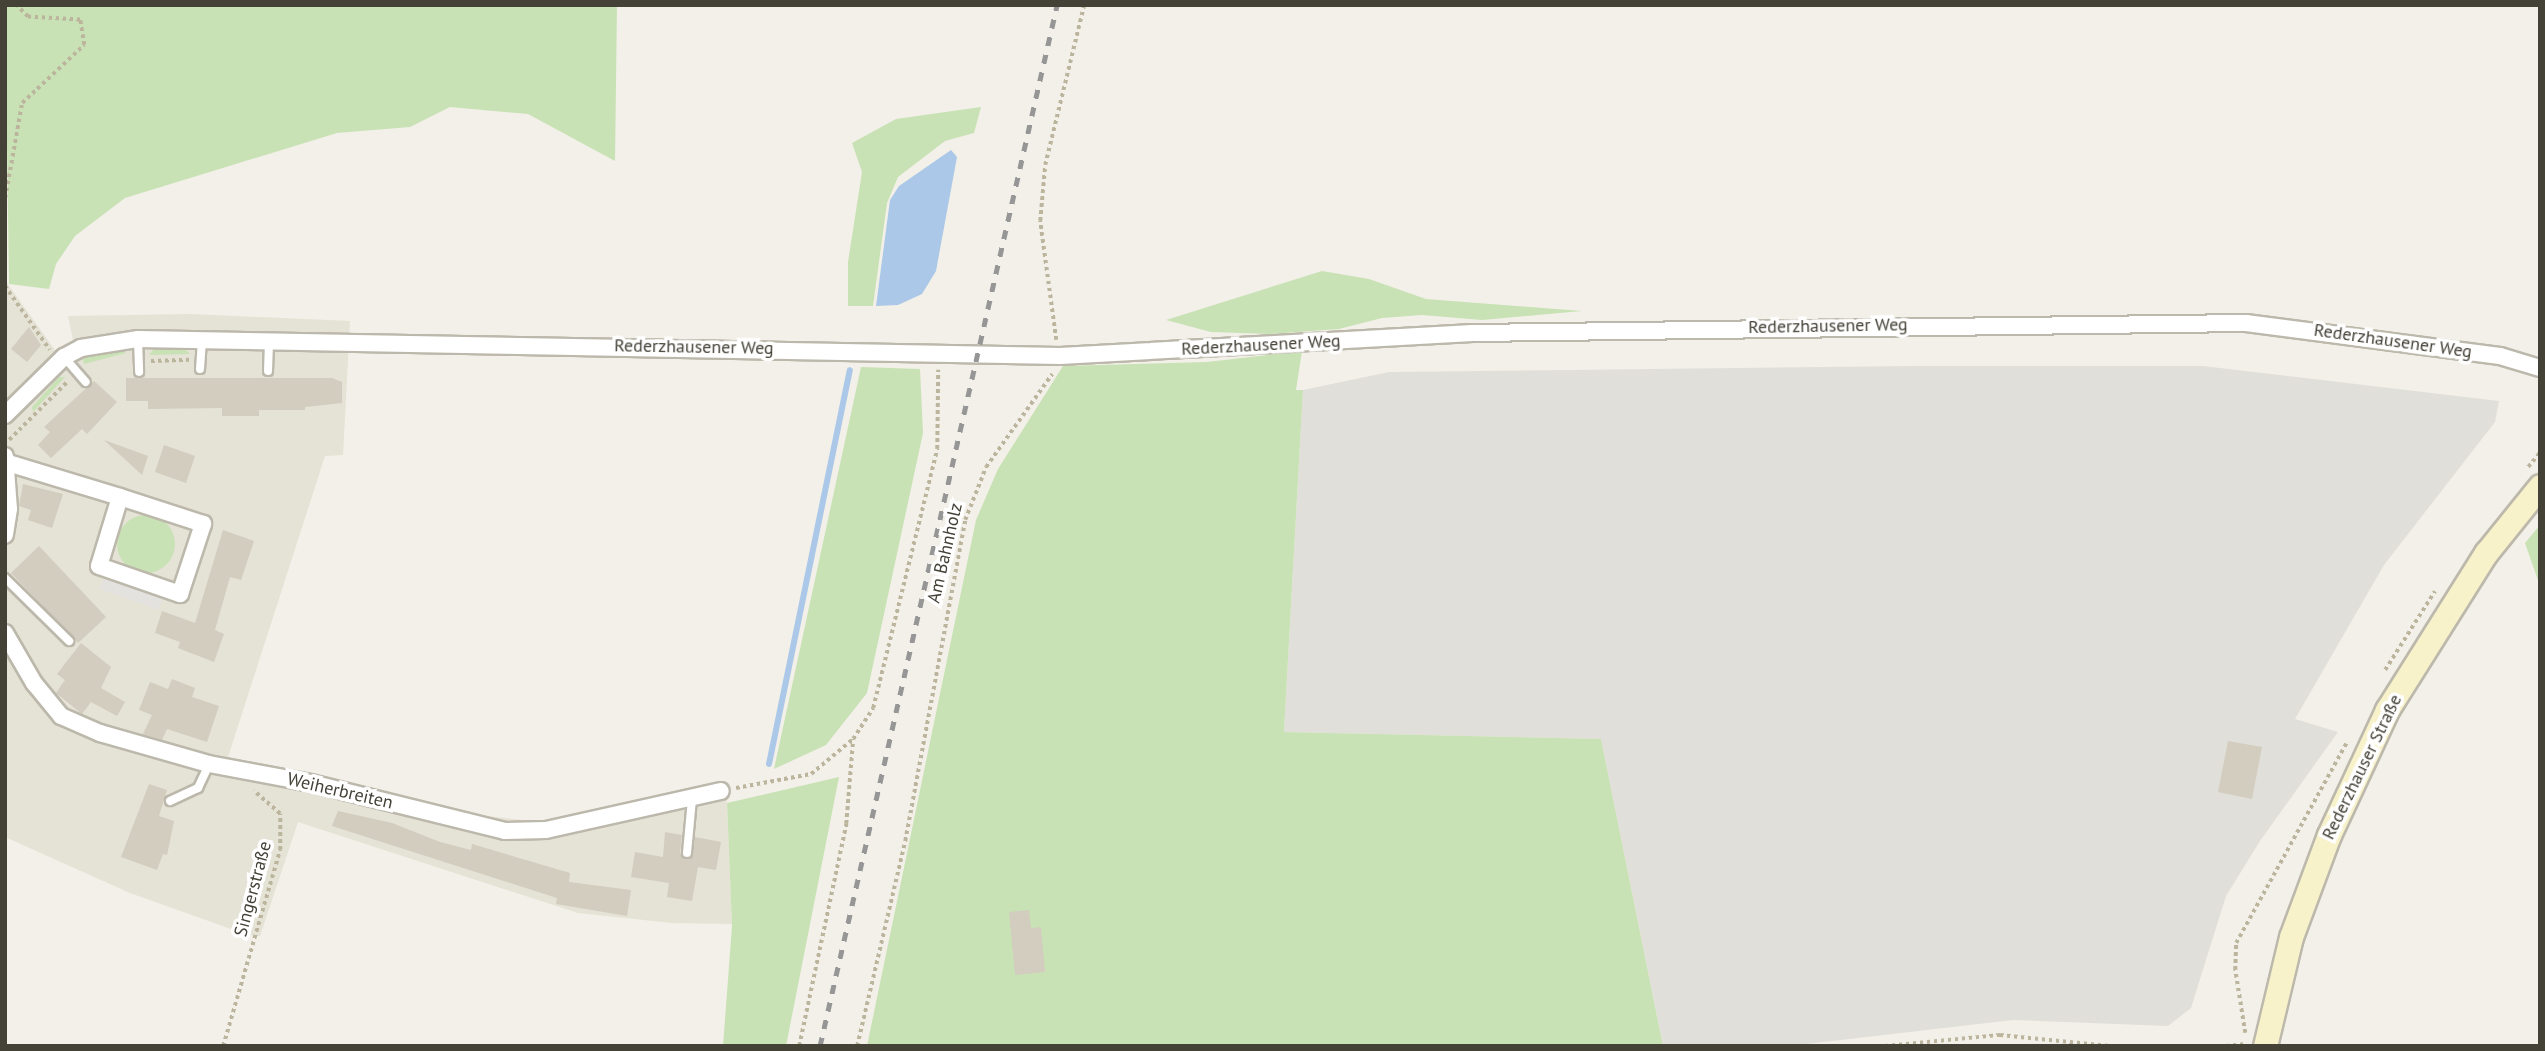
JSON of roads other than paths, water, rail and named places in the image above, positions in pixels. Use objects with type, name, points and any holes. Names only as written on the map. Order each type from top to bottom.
[{"type":"main road","name":"Rederzhauser Straße","points":[[2259,1044],[2291,937],[2329,835],[2387,710],[2486,553],[2540,486]]},
{"type":"street","name":"Rederzhausener Weg","points":[[5,415],[58,354],[138,339],[937,351],[1060,356],[1472,333],[2246,323],[2500,356],[2540,368]]},
{"type":"street","points":[[5,534],[6,460],[120,497],[203,524],[180,594],[99,566],[120,497]]},
{"type":"street","name":"Weiherbreiten","points":[[5,633],[34,683],[61,716],[100,733],[209,764],[311,783],[505,831],[546,830],[721,791]]},
{"type":"lane","points":[[138,339],[139,372]]},
{"type":"lane","points":[[200,364],[202,339]]},
{"type":"lane","points":[[268,371],[269,341]]},
{"type":"lane","points":[[58,354],[86,382]]},
{"type":"lane","points":[[5,578],[69,641]]},
{"type":"lane","points":[[170,801],[198,788],[209,764]]},
{"type":"lane","points":[[687,853],[692,799]]},
{"type":"water","points":[[951,150],[957,157],[936,271],[922,294],[898,305],[876,306],[890,200],[899,186]]},
{"type":"waterway","points":[[769,764],[850,370]]},
{"type":"railway","points":[[820,1046],[1057,5]]}]
